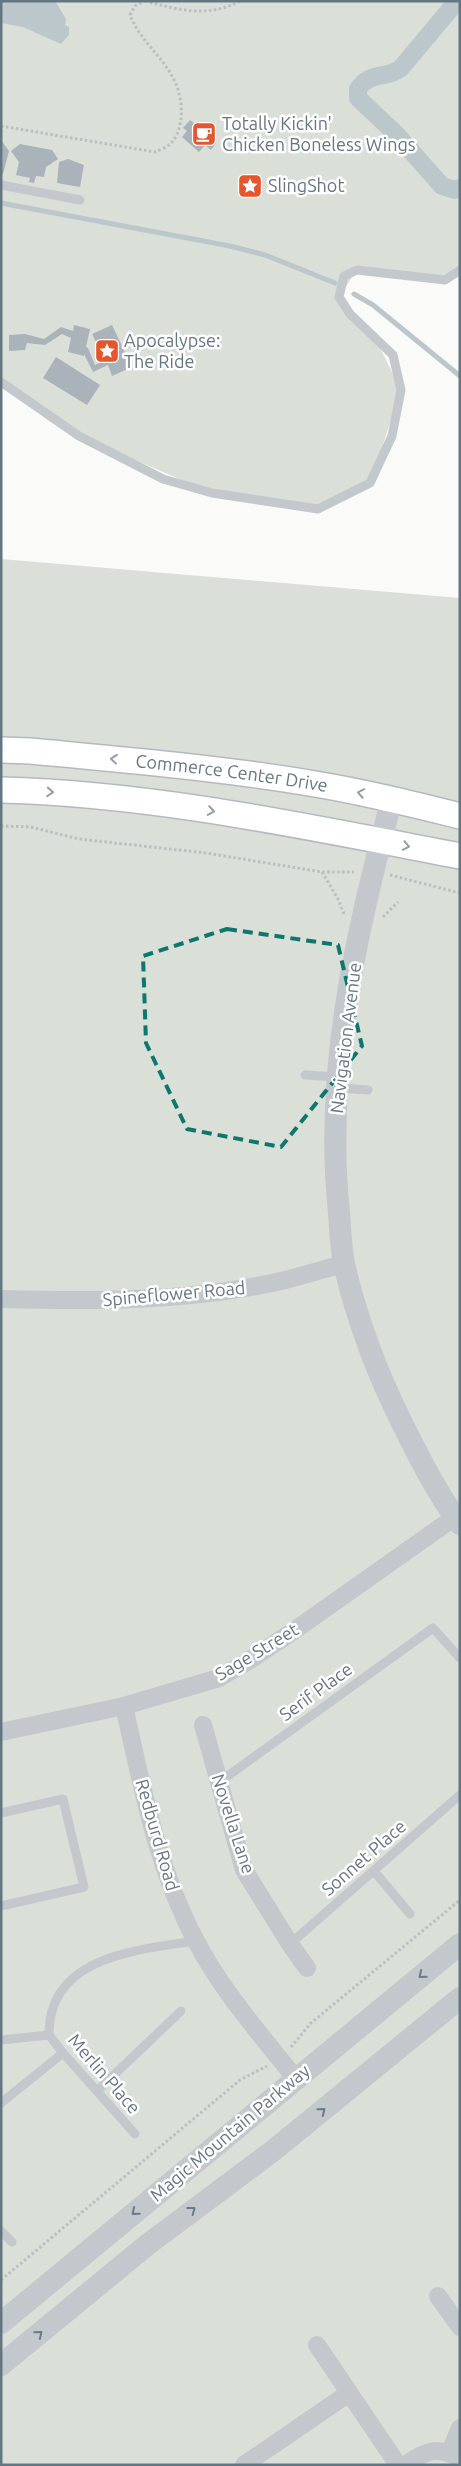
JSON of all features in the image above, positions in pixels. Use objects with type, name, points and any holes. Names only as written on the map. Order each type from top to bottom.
[{"type":"main road","name":"Commerce Center Drive","points":[[1,750],[50,753],[245,773],[392,799],[460,816]]},
{"type":"main road","points":[[1,790],[116,797],[460,856]]},
{"type":"street","name":"Navigation Avenue","points":[[392,799],[369,885],[349,988],[337,1082],[334,1172],[344,1264],[366,1336],[386,1390],[431,1480],[457,1521]]},
{"type":"street","name":"Spineflower Road","points":[[1,1299],[100,1301],[190,1295],[267,1284],[344,1264]]},
{"type":"street","name":"Sage Street","points":[[1,1732],[124,1706],[219,1678],[250,1660],[457,1521]]},
{"type":"street","name":"Redburd Road","points":[[124,1706],[164,1868],[195,1941],[225,1988],[296,2079]]},
{"type":"street","name":"Novella Lane","points":[[203,1724],[218,1783],[244,1870],[307,1968]]},
{"type":"street","name":"Magic Mountain Parkway","points":[[1,2323],[460,1944]]},
{"type":"street","name":"Magic Mountain Parkway","points":[[1,2365],[146,2245],[274,2150],[460,1998]]},
{"type":"street","points":[[438,2296],[460,2327]]},
{"type":"street","points":[[317,2344],[398,2465]]},
{"type":"street","points":[[244,2465],[350,2393]]},
{"type":"street","points":[[405,2465],[421,2454],[437,2450],[455,2456],[460,2428]]},
{"type":"lane","points":[[1,185],[80,200]]},
{"type":"lane","points":[[1,382],[79,436],[162,479],[212,494],[318,509],[370,483],[392,436],[401,390],[393,355],[350,314],[339,297],[344,276],[357,270],[445,280],[460,270]]},
{"type":"lane","points":[[305,1075],[368,1090]]},
{"type":"lane","name":"Serif Place","points":[[218,1783],[433,1628],[460,1658]]},
{"type":"lane","name":"Sonnet Place","points":[[290,1944],[460,1795]]},
{"type":"lane","points":[[1,1813],[63,1799],[84,1887],[1,1906]]},
{"type":"lane","points":[[374,1871],[410,1914]]},
{"type":"lane","points":[[1,2040],[50,2035],[49,2019],[61,1991],[97,1961],[129,1951],[195,1941]]},
{"type":"lane","points":[[97,2091],[181,2011]]},
{"type":"lane","name":"Merlin Place","points":[[50,2035],[63,2054],[136,2134]]},
{"type":"lane","points":[[1,2103],[63,2054]]},
{"type":"lane","points":[[1,2230],[12,2242]]},
{"type":"path","points":[[1,126],[155,152],[171,143],[179,128],[182,109],[173,76],[135,27],[130,15],[135,6],[144,1],[181,11],[204,12],[226,8],[240,1]]},
{"type":"path","points":[[1,826],[31,827],[79,839],[206,853],[322,872],[346,872]]},
{"type":"path","points":[[322,872],[338,899]]},
{"type":"path","points":[[400,876],[460,893]]},
{"type":"path","points":[[294,2045],[298,2037],[311,2023],[460,1900]]},
{"type":"path","points":[[1,2280],[240,2080],[263,2068]]},
{"type":"highlighted area","points":[[227,929],[338,945],[362,1046],[281,1147],[187,1129],[146,1043],[143,956]]},
{"type":"shaded area","points":[[1,1],[460,1],[460,270],[445,280],[357,270],[339,297],[375,338],[401,390],[370,483],[318,509],[212,493],[79,436],[1,381]]},
{"type":"shaded area","points":[[1,1],[55,1],[66,19],[65,25],[69,27],[69,35],[61,44],[23,27],[1,23]]},
{"type":"shaded area","points":[[1,559],[460,598],[460,2465],[1,2465]]},
{"type":"building","points":[[190,120],[212,137],[211,139],[216,143],[211,150],[205,145],[199,152],[182,137],[187,131],[183,128]]},
{"type":"building","points":[[1,140],[9,151],[3,174],[1,173]]},
{"type":"building","points":[[20,144],[52,150],[58,159],[46,167],[44,177],[36,176],[34,183],[29,182],[30,178],[16,175],[19,162],[11,151]]},
{"type":"building","points":[[68,159],[84,165],[80,187],[57,183],[59,162]]},
{"type":"building","points":[[74,325],[90,329],[86,347],[95,365],[105,360],[92,334],[112,325],[132,367],[112,376],[108,365],[93,372],[84,354],[84,356],[68,352],[71,338],[62,334],[45,345],[27,343],[25,350],[9,351],[9,335],[25,334],[44,339],[61,327],[73,331]]},
{"type":"building","points":[[56,357],[100,385],[87,405],[43,378]]},
{"type":"waterway","points":[[457,1],[401,68],[390,74],[368,79],[358,89],[358,98],[396,134],[442,186],[455,190],[460,188]]},
{"type":"waterway","points":[[1,203],[230,246],[265,255],[335,283]]},
{"type":"waterway","points":[[354,294],[373,305],[460,376]]},
{"type":"place","name":"Totally Kickin' Chicken Boneless Wings","points":[[204,134]]},
{"type":"place","name":"SlingShot","points":[[250,186]]},
{"type":"place","name":"Apocalypse: The Ride","points":[[107,351]]}]
